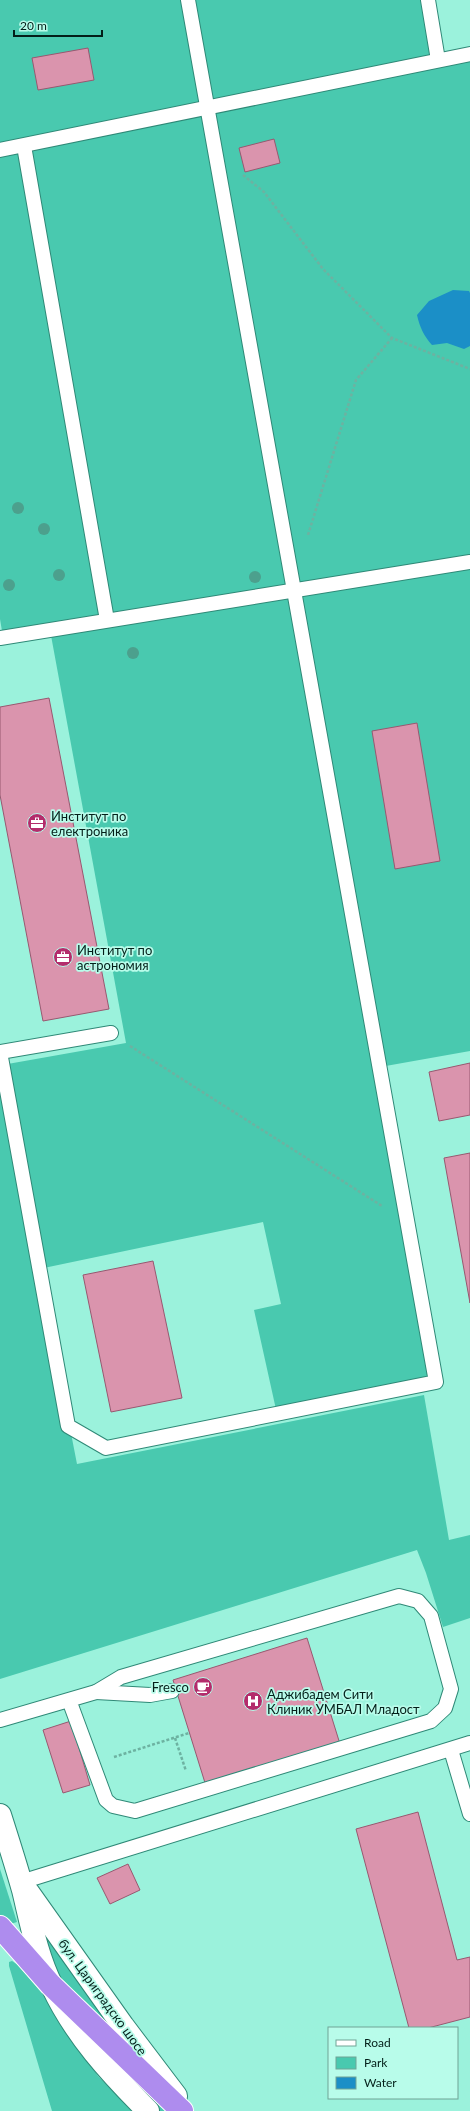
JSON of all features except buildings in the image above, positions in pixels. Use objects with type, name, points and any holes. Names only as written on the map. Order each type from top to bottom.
[{"type":"highway","points":[[0,1927],[51,1985],[182,2111]]},
{"type":"street","name":"бул. Цариградско шосе","points":[[0,1815],[21,1882],[41,1959],[51,1985],[63,2009],[88,2046],[105,2068],[148,2111]]},
{"type":"street","name":"бул. Цариградско шосе","points":[[21,1882],[123,2026],[187,2111]]},
{"type":"lane","points":[[110,1033],[0,1052],[68,1426],[106,1448],[436,1382],[188,0]]},
{"type":"lane","points":[[428,0],[438,60]]},
{"type":"lane","points":[[0,150],[208,109],[470,54]]},
{"type":"lane","points":[[24,146],[107,620]]},
{"type":"lane","points":[[0,638],[470,562]]},
{"type":"lane","points":[[0,1720],[96,1692],[121,1677],[400,1596],[418,1601],[431,1616],[451,1689],[445,1708],[431,1721],[135,1811],[113,1806],[106,1800],[70,1700]]},
{"type":"lane","points":[[96,1692],[150,1695],[172,1691]]},
{"type":"lane","points":[[21,1882],[470,1743]]},
{"type":"lane","points":[[451,1750],[470,1814]]},
{"type":"path","points":[[215,154],[264,192],[324,268],[392,338],[470,369]]},
{"type":"path","points":[[307,536],[356,380],[392,338]]},
{"type":"path","points":[[110,1033],[408,1223]]},
{"type":"path","points":[[110,1758],[190,1733]]},
{"type":"path","points":[[175,1738],[186,1773]]},
{"type":"green space","points":[[0,0],[428,0],[438,60],[470,54],[470,1051],[380,1067],[436,1382],[277,1414],[254,1310],[281,1304],[263,1222],[39,1269],[77,1464],[424,1395],[449,1540],[470,1535],[470,1618],[443,1627],[417,1550],[0,1679],[0,1055],[2,1065],[126,1043],[50,630],[3,637],[0,619]]},
{"type":"green space","points":[[0,1869],[17,1922],[7,1925],[0,1915]]},
{"type":"green space","points":[[48,1925],[112,2029],[54,1974],[40,1929]]},
{"type":"green space","points":[[12,1961],[18,1965],[46,1998],[62,2026],[98,2076],[132,2111],[52,2111],[9,1966],[9,1962]]},
{"type":"green space","points":[[131,2080],[135,2080],[168,2111],[159,2111]]},
{"type":"water","points":[[453,290],[469,291],[470,293],[470,346],[464,349],[447,343],[432,345],[419,324],[417,315],[429,301]]},
{"type":"place","name":"Институт по електроника","points":[[37,823]]},
{"type":"place","name":"Институт по астрономия","points":[[63,957]]},
{"type":"place","name":"Fresco","points":[[203,1687]]},
{"type":"place","name":"Аджибадем Сити Клиник УМБАЛ Младост","points":[[253,1701]]}]
